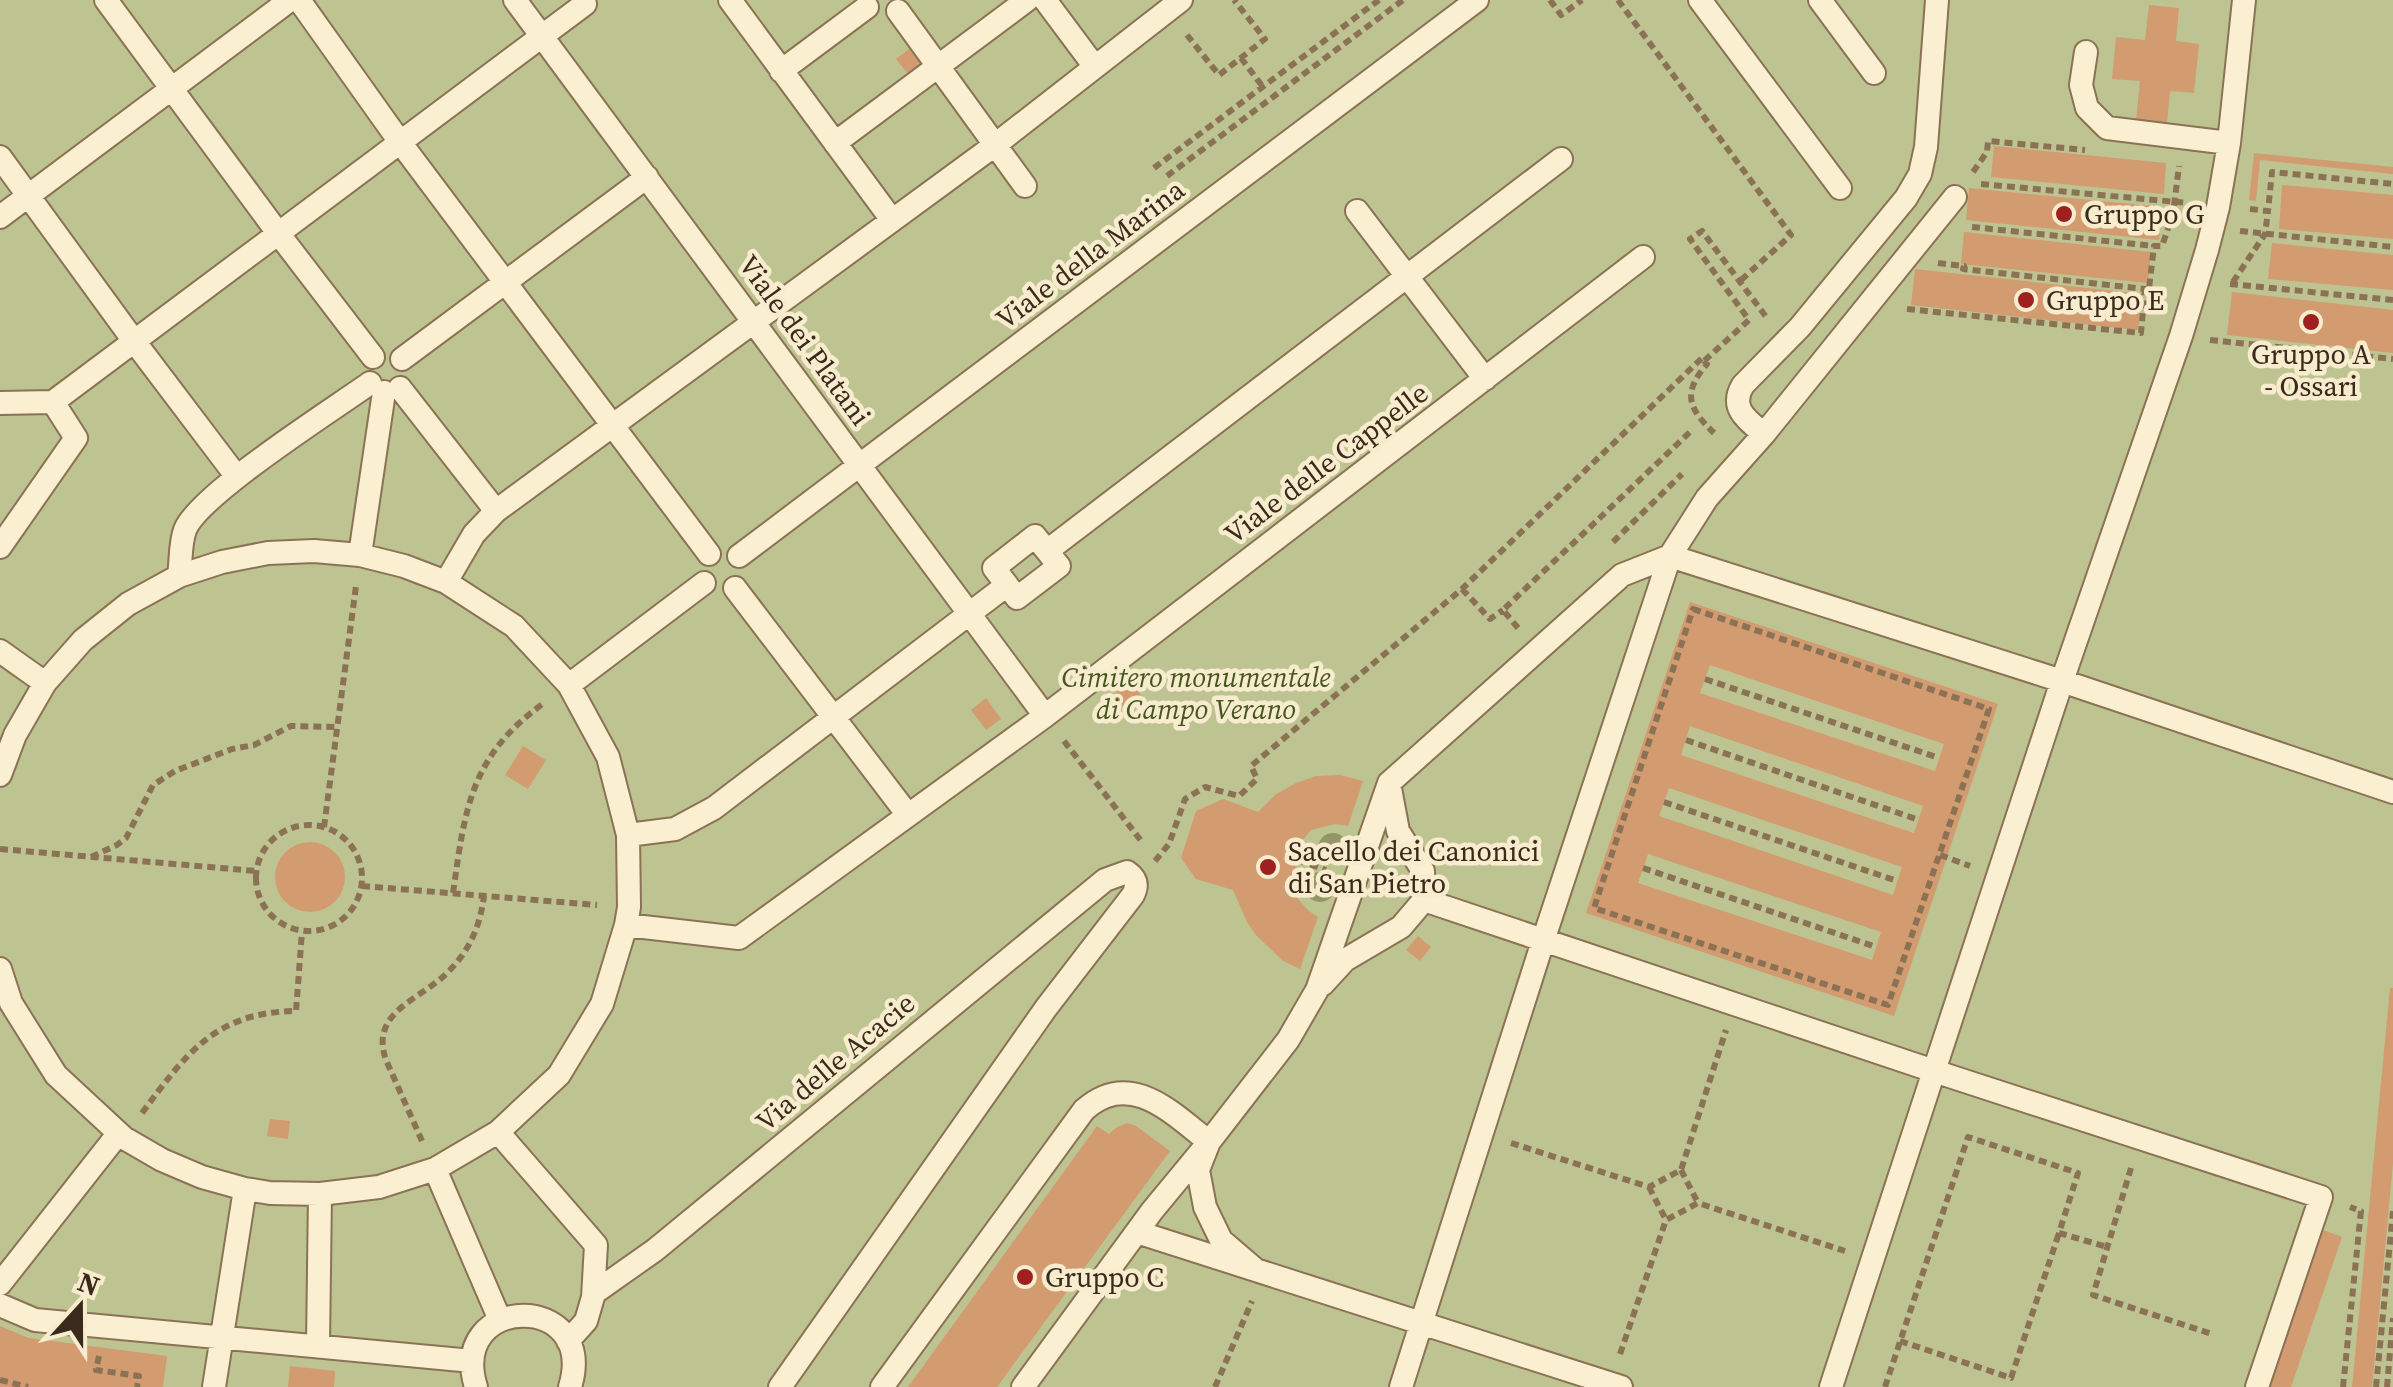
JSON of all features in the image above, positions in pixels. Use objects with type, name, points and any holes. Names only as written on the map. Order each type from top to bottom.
[{"type":"lane","points":[[106,0],[374,357]]},
{"type":"lane","points":[[0,217],[290,0]]},
{"type":"lane","points":[[299,0],[400,142],[708,554]]},
{"type":"lane","name":"Viale dei Platani","points":[[515,0],[1045,716]]},
{"type":"lane","points":[[730,0],[892,220]]},
{"type":"lane","points":[[835,143],[1027,0]]},
{"type":"lane","points":[[1044,0],[1095,67]]},
{"type":"lane","name":"Viale della Marina","points":[[740,556],[1477,0]]},
{"type":"lane","points":[[1700,0],[1840,188]]},
{"type":"lane","points":[[1820,0],[1874,73]]},
{"type":"lane","points":[[1764,434],[1744,418],[1737,406],[1737,395],[1743,385],[1800,327],[1906,198],[1920,174],[1926,146],[1936,0]]},
{"type":"lane","points":[[1831,1387],[2062,681],[2198,281],[2216,218],[2229,143],[2244,0]]},
{"type":"lane","points":[[0,402],[54,402],[585,4]]},
{"type":"lane","points":[[781,70],[866,4],[880,16],[889,16],[901,5],[937,66],[1025,186]]},
{"type":"lane","points":[[446,582],[474,534],[496,511],[995,145],[1175,5]]},
{"type":"lane","points":[[2086,52],[2081,85],[2087,108],[2108,128],[2229,143]]},
{"type":"lane","points":[[0,157],[236,477]]},
{"type":"lane","points":[[628,835],[675,828],[714,808],[1007,585],[994,568],[1035,536],[1048,551],[1561,159]]},
{"type":"lane","points":[[402,358],[647,177]]},
{"type":"lane","points":[[1401,1387],[1670,556],[1707,498],[1964,190]]},
{"type":"lane","points":[[1357,211],[1485,379]]},
{"type":"lane","name":"Viale delle Cappelle","points":[[628,916],[738,938],[1045,716],[1643,258]]},
{"type":"lane","points":[[402,358],[387,352],[374,357],[366,370],[496,511]]},
{"type":"lane","points":[[179,576],[185,528],[208,502],[236,477],[407,375],[402,358]]},
{"type":"lane","points":[[360,554],[385,388]]},
{"type":"lane","points":[[0,547],[76,438],[54,402]]},
{"type":"lane","points":[[726,549],[740,556],[744,578],[735,588],[719,593],[704,583],[700,571],[708,554],[726,549]]},
{"type":"lane","points":[[0,775],[15,734],[45,683],[83,640],[128,604],[179,576],[222,562],[268,553],[360,554],[446,582],[514,626],[569,685],[608,757],[628,835],[628,916],[602,1004],[559,1075],[498,1132],[434,1170],[379,1187],[295,1195],[244,1189],[162,1160],[121,1136],[56,1075],[6,1005],[0,969]]},
{"type":"lane","points":[[1023,1387],[1136,1232],[1288,1040],[1317,990],[1389,784],[1622,575],[1670,556],[2393,792]]},
{"type":"lane","points":[[569,685],[704,583]]},
{"type":"lane","points":[[735,588],[908,815]]},
{"type":"lane","points":[[0,652],[45,683]]},
{"type":"lane","points":[[1317,990],[1345,960],[1401,927],[1424,900],[1423,871],[1398,831],[1389,784]]},
{"type":"lane","points":[[780,1387],[1046,1008],[1133,895],[1137,886],[1124,876]]},
{"type":"lane","name":"Via delle Acacie","points":[[594,1293],[655,1250],[1075,903],[1124,876]]},
{"type":"lane","points":[[1424,900],[2321,1198],[2257,1387]]},
{"type":"lane","points":[[882,1387],[1093,1102],[1113,1093],[1137,1094],[1162,1105],[1209,1142]]},
{"type":"lane","points":[[498,1132],[596,1245],[594,1293],[586,1321],[568,1341]]},
{"type":"lane","points":[[0,1284],[121,1136]]},
{"type":"lane","points":[[1209,1142],[1198,1170],[1205,1207],[1221,1240],[1256,1270]]},
{"type":"lane","points":[[434,1170],[500,1320]]},
{"type":"lane","points":[[214,1387],[244,1189]]},
{"type":"lane","points":[[318,1345],[320,1194]]},
{"type":"lane","points":[[1136,1232],[1616,1385]]},
{"type":"lane","points":[[0,1305],[34,1320],[472,1361]]},
{"type":"lane","points":[[476,1387],[472,1361],[476,1344],[486,1330],[515,1315],[531,1315],[559,1328],[574,1355],[570,1386]]},
{"type":"path","points":[[1175,5],[1218,76],[1265,39],[1234,0]]},
{"type":"path","points":[[1154,168],[1379,0]]},
{"type":"path","points":[[1167,176],[1402,0]]},
{"type":"path","points":[[1550,0],[1562,15],[1582,0]]},
{"type":"path","points":[[1618,0],[1792,235],[1740,282]]},
{"type":"path","points":[[1241,58],[1264,87]]},
{"type":"path","points":[[1286,70],[1294,81]]},
{"type":"path","points":[[1271,98],[1280,108]]},
{"type":"path","points":[[1240,104],[1248,115]]},
{"type":"path","points":[[1992,141],[2087,150]]},
{"type":"path","points":[[1965,229],[2162,246],[2182,203],[2180,159]]},
{"type":"path","points":[[2224,299],[2265,234],[2272,172],[2393,184]]},
{"type":"path","points":[[1964,190],[2182,203],[2265,234],[2393,246]]},
{"type":"path","points":[[2216,218],[2268,211]]},
{"type":"path","points":[[1704,362],[1748,320],[1690,239],[1702,231],[1766,317]]},
{"type":"path","points":[[2140,333],[2154,246]]},
{"type":"path","points":[[1955,265],[1964,266],[1963,269],[2150,285]]},
{"type":"path","points":[[2198,281],[2393,300]]},
{"type":"path","points":[[1908,299],[1907,310],[2393,358]]},
{"type":"path","points":[[2219,341],[2220,327]]},
{"type":"path","points":[[1124,876],[1156,860],[1169,844],[1185,799],[1205,788],[1239,796],[1258,779],[1251,766],[1462,589],[1702,358],[1707,364],[1691,388],[1692,404],[1699,418],[1718,437]]},
{"type":"path","points":[[1462,589],[1490,619],[1690,432]]},
{"type":"path","points":[[1606,549],[1690,465]]},
{"type":"path","points":[[324,827],[360,554]]},
{"type":"path","points":[[1693,609],[1989,708],[1945,828],[1940,854],[1924,890],[1888,1005],[1594,908],[1673,668],[1693,609]]},
{"type":"path","points":[[1503,610],[1520,632]]},
{"type":"path","points":[[1673,668],[1684,672]]},
{"type":"path","points":[[1705,679],[1939,758]]},
{"type":"path","points":[[453,892],[464,817],[486,762],[509,732],[569,685]]},
{"type":"path","points":[[1045,716],[1135,834]]},
{"type":"path","points":[[92,857],[126,838],[154,785],[176,770],[254,745],[291,726],[338,728]]},
{"type":"path","points":[[1653,730],[1663,734]]},
{"type":"path","points":[[1686,740],[1918,820]]},
{"type":"path","points":[[1633,791],[1642,794]]},
{"type":"path","points":[[1664,802],[1897,881]]},
{"type":"path","points":[[324,827],[354,849],[362,866],[362,886],[356,905],[342,922],[323,930],[302,932],[282,925],[266,912],[257,892],[256,871],[261,854],[272,839],[288,829],[324,827]]},
{"type":"path","points":[[0,850],[256,871]]},
{"type":"path","points":[[1940,854],[1966,864]]},
{"type":"path","points":[[1610,858],[1620,861]]},
{"type":"path","points":[[1643,868],[1876,947]]},
{"type":"path","points":[[362,886],[453,892],[628,916]]},
{"type":"path","points":[[434,1170],[386,1060],[384,1032],[391,1017],[433,986],[467,949],[476,935],[484,896]]},
{"type":"path","points":[[121,1136],[177,1066],[205,1039],[243,1019],[264,1013],[296,1012],[302,932]]},
{"type":"path","points":[[1698,1204],[1681,1170],[1734,1004]]},
{"type":"path","points":[[1482,1134],[1649,1187],[1666,1220],[1616,1385]]},
{"type":"path","points":[[1885,1387],[1968,1137],[2078,1173],[2008,1387]]},
{"type":"path","points":[[2140,1138],[2092,1295],[2212,1334]]},
{"type":"path","points":[[1649,1187],[1681,1170]]},
{"type":"path","points":[[2321,1198],[2361,1211],[2342,1387]]},
{"type":"path","points":[[1666,1220],[1698,1204],[1872,1260]]},
{"type":"path","points":[[2376,1387],[2393,1208]]},
{"type":"path","points":[[2058,1233],[2108,1246]]},
{"type":"path","points":[[2386,1387],[2393,1318]]},
{"type":"path","points":[[1215,1387],[1244,1321]]},
{"type":"path","points":[[1900,1341],[2010,1378]]},
{"type":"path","points":[[111,1372],[138,1376],[137,1387]]},
{"type":"path","points":[[0,1380],[28,1387]]},
{"type":"green space","name":"Cimitero monumentale di Campo Verano","points":[[0,0],[2393,0],[2393,1387],[0,1387]]},
{"type":"building","points":[[2149,5],[2179,8],[2176,41],[2199,44],[2194,93],[2170,91],[2167,124],[2136,121],[2140,81],[2112,79],[2116,37],[2145,40]]},
{"type":"building","points":[[909,49],[921,64],[908,74],[896,59]]},
{"type":"building","points":[[1994,146],[2166,163],[2164,194],[1991,177]]},
{"type":"building","points":[[2254,153],[2393,167],[2393,174],[2260,160],[2256,201],[2249,200]]},
{"type":"building","points":[[2282,185],[2393,195],[2393,239],[2279,229]]},
{"type":"building","name":"Gruppo G","points":[[1969,188],[2162,207],[2159,240],[1966,220]]},
{"type":"building","points":[[1964,232],[2151,252],[2148,283],[1961,264]]},
{"type":"building","points":[[2272,243],[2393,255],[2393,290],[2268,279]]},
{"type":"building","name":"Gruppo E","points":[[1915,269],[2142,294],[2138,330],[1911,305]]},
{"type":"building","name":"Gruppo A - Ossari","points":[[2232,292],[2393,310],[2393,353],[2227,335]]},
{"type":"building","points":[[1690,602],[1998,704],[1894,1016],[1586,913]],"holes":[[[1710,665],[1944,744],[1935,771],[1700,693]],[[1690,726],[1923,806],[1914,833],[1681,755]],[[1669,788],[1902,867],[1893,895],[1659,816]],[[1648,854],[1881,932],[1872,960],[1638,883]]]},
{"type":"building","points":[[1131,681],[1142,697],[1125,710],[1114,694]]},
{"type":"building","points":[[986,698],[1001,719],[986,730],[971,710]]},
{"type":"building","points":[[523,746],[546,760],[528,789],[505,775]]},
{"type":"building","name":"Sacello dei Canonici di San Pietro","points":[[1340,775],[1363,781],[1348,826],[1335,824],[1311,830],[1301,842],[1292,877],[1288,875],[1298,899],[1318,917],[1300,969],[1283,961],[1256,935],[1233,890],[1196,879],[1181,858],[1196,811],[1223,799],[1258,812],[1275,795],[1296,783],[1316,776]]},
{"type":"building","points":[[310,842],[335,852],[345,877],[335,902],[310,912],[285,902],[275,877],[285,852]]},
{"type":"building","points":[[1418,936],[1431,947],[1420,961],[1406,950]]},
{"type":"building","points":[[2390,988],[2393,1163],[2372,1387],[2352,1387]]},
{"type":"building","points":[[270,1119],[290,1121],[288,1139],[267,1136]]},
{"type":"building","points":[[1127,1123],[1170,1151],[997,1387],[908,1387],[1097,1126],[1109,1134]]},
{"type":"building","points":[[2323,1230],[2342,1237],[2291,1387],[2269,1387]]},
{"type":"building","points":[[0,1326],[29,1338],[167,1356],[163,1387],[0,1387]]},
{"type":"building","points":[[290,1366],[335,1371],[334,1387],[288,1387]]},
{"type":"place","name":"Gruppo G","points":[[2064,214]]},
{"type":"place","name":"Gruppo E","points":[[2026,300]]},
{"type":"place","name":"Gruppo A - Ossari","points":[[2311,322]]},
{"type":"place","name":"Sacello dei Canonici di San Pietro","points":[[1268,867]]},
{"type":"place","name":"Gruppo C","points":[[1025,1277]]}]
